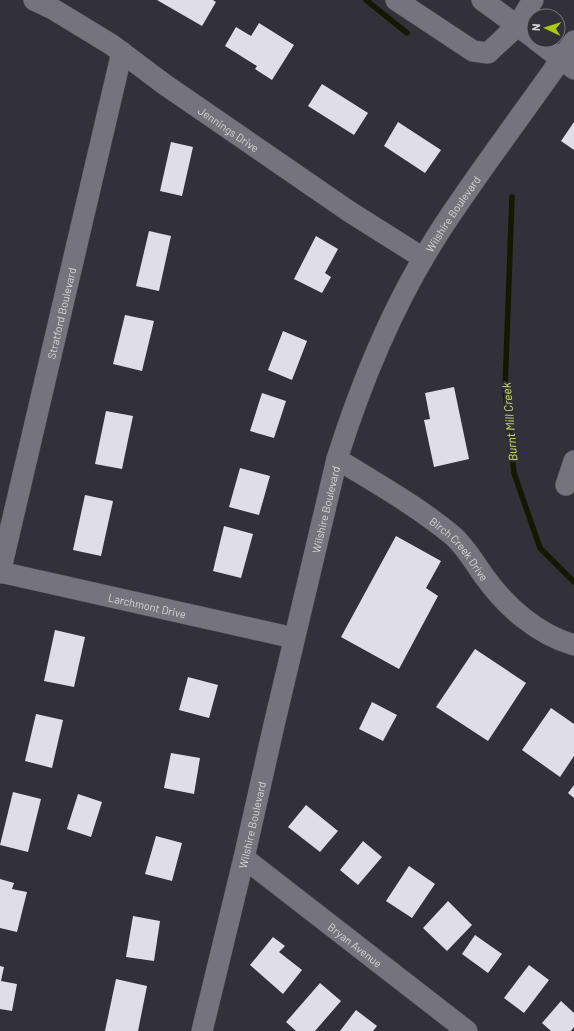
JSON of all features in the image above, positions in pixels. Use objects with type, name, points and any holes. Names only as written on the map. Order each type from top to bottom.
[{"type":"street","name":"Jennings Drive","points":[[34,0],[53,9],[112,45],[164,84],[350,212],[423,258]]},
{"type":"street","points":[[396,0],[473,52],[488,52],[518,26],[533,0]]},
{"type":"street","points":[[482,0],[526,32]]},
{"type":"street","name":"Wilshire Boulevard","points":[[202,1031],[337,459],[351,416],[379,345],[423,258],[444,225],[568,64],[574,41]]},
{"type":"street","points":[[547,48],[568,64]]},
{"type":"street","name":"Stratford Boulevard","points":[[0,572],[122,52]]},
{"type":"street","name":"Birch Creek Drive","points":[[337,459],[408,503],[453,536],[465,548],[484,576],[502,598],[516,612],[537,629],[574,645]]},
{"type":"street","points":[[566,485],[574,462]]},
{"type":"street","name":"Larchmont Drive","points":[[0,572],[294,638]]},
{"type":"street","name":"Bryan Avenue","points":[[244,858],[467,1031]]},
{"type":"building","points":[[157,0],[213,0],[216,2],[202,26]]},
{"type":"building","points":[[259,23],[294,45],[272,80],[255,69],[257,66],[225,46],[236,27],[251,36]]},
{"type":"building","points":[[322,84],[368,113],[354,135],[308,106]]},
{"type":"building","points":[[398,122],[441,150],[425,173],[384,146]]},
{"type":"building","points":[[574,122],[574,150],[561,141]]},
{"type":"building","points":[[171,142],[193,147],[182,196],[160,191]]},
{"type":"building","points":[[149,231],[171,236],[159,291],[136,286]]},
{"type":"building","points":[[316,236],[338,249],[325,273],[331,277],[322,293],[294,279]]},
{"type":"building","points":[[125,315],[154,321],[142,371],[113,364]]},
{"type":"building","points":[[283,331],[307,341],[292,380],[268,370]]},
{"type":"building","points":[[454,387],[469,459],[434,467],[424,420],[430,419],[425,393]]},
{"type":"building","points":[[262,393],[286,401],[274,438],[250,431]]},
{"type":"building","points":[[106,411],[133,416],[122,469],[95,464]]},
{"type":"building","points":[[240,468],[270,476],[259,515],[229,507]]},
{"type":"building","points":[[85,495],[113,501],[101,556],[73,550]]},
{"type":"building","points":[[224,526],[253,534],[241,578],[213,571]]},
{"type":"building","points":[[396,536],[441,561],[426,588],[438,596],[399,669],[341,637]]},
{"type":"building","points":[[55,630],[85,637],[74,687],[44,681]]},
{"type":"building","points":[[475,649],[526,683],[488,741],[436,707]]},
{"type":"building","points":[[188,677],[218,685],[209,718],[179,710]]},
{"type":"building","points":[[372,702],[397,715],[383,741],[359,729]]},
{"type":"building","points":[[551,708],[574,724],[574,756],[560,777],[522,750]]},
{"type":"building","points":[[36,714],[63,720],[52,768],[25,761]]},
{"type":"building","points":[[171,753],[200,758],[194,794],[164,788]]},
{"type":"building","points":[[574,785],[574,798],[568,793]]},
{"type":"building","points":[[13,792],[41,799],[28,852],[0,845]]},
{"type":"building","points":[[78,794],[102,802],[91,837],[67,829]]},
{"type":"building","points":[[306,805],[338,831],[320,852],[288,827]]},
{"type":"building","points":[[156,836],[182,843],[172,881],[145,874]]},
{"type":"building","points":[[363,841],[382,857],[358,885],[340,870]]},
{"type":"building","points":[[409,866],[435,884],[412,918],[386,901]]},
{"type":"building","points":[[0,879],[14,883],[12,889],[27,892],[17,932],[0,928]]},
{"type":"building","points":[[448,901],[472,925],[447,951],[423,928]]},
{"type":"building","points":[[133,916],[160,921],[154,961],[126,957]]},
{"type":"building","points":[[475,935],[502,954],[488,973],[462,954]]},
{"type":"building","points":[[273,937],[285,946],[279,952],[302,970],[283,994],[250,965]]},
{"type":"building","points":[[529,965],[549,980],[524,1013],[504,998]]},
{"type":"building","points":[[0,966],[4,967],[1,981],[17,984],[12,1011],[0,1009]]},
{"type":"building","points":[[116,979],[147,986],[138,1031],[105,1031]]},
{"type":"building","points":[[320,983],[341,1001],[315,1031],[296,1031],[286,1022]]},
{"type":"building","points":[[561,1001],[574,1013],[574,1027],[571,1031],[551,1031],[542,1023]]},
{"type":"building","points":[[356,1010],[377,1026],[373,1031],[340,1031]]},
{"type":"waterway","name":"Burnt Mill Creek","points":[[366,0],[407,33]]},
{"type":"waterway","name":"Burnt Mill Creek","points":[[512,197],[505,390],[514,473],[540,548],[574,582]]}]
